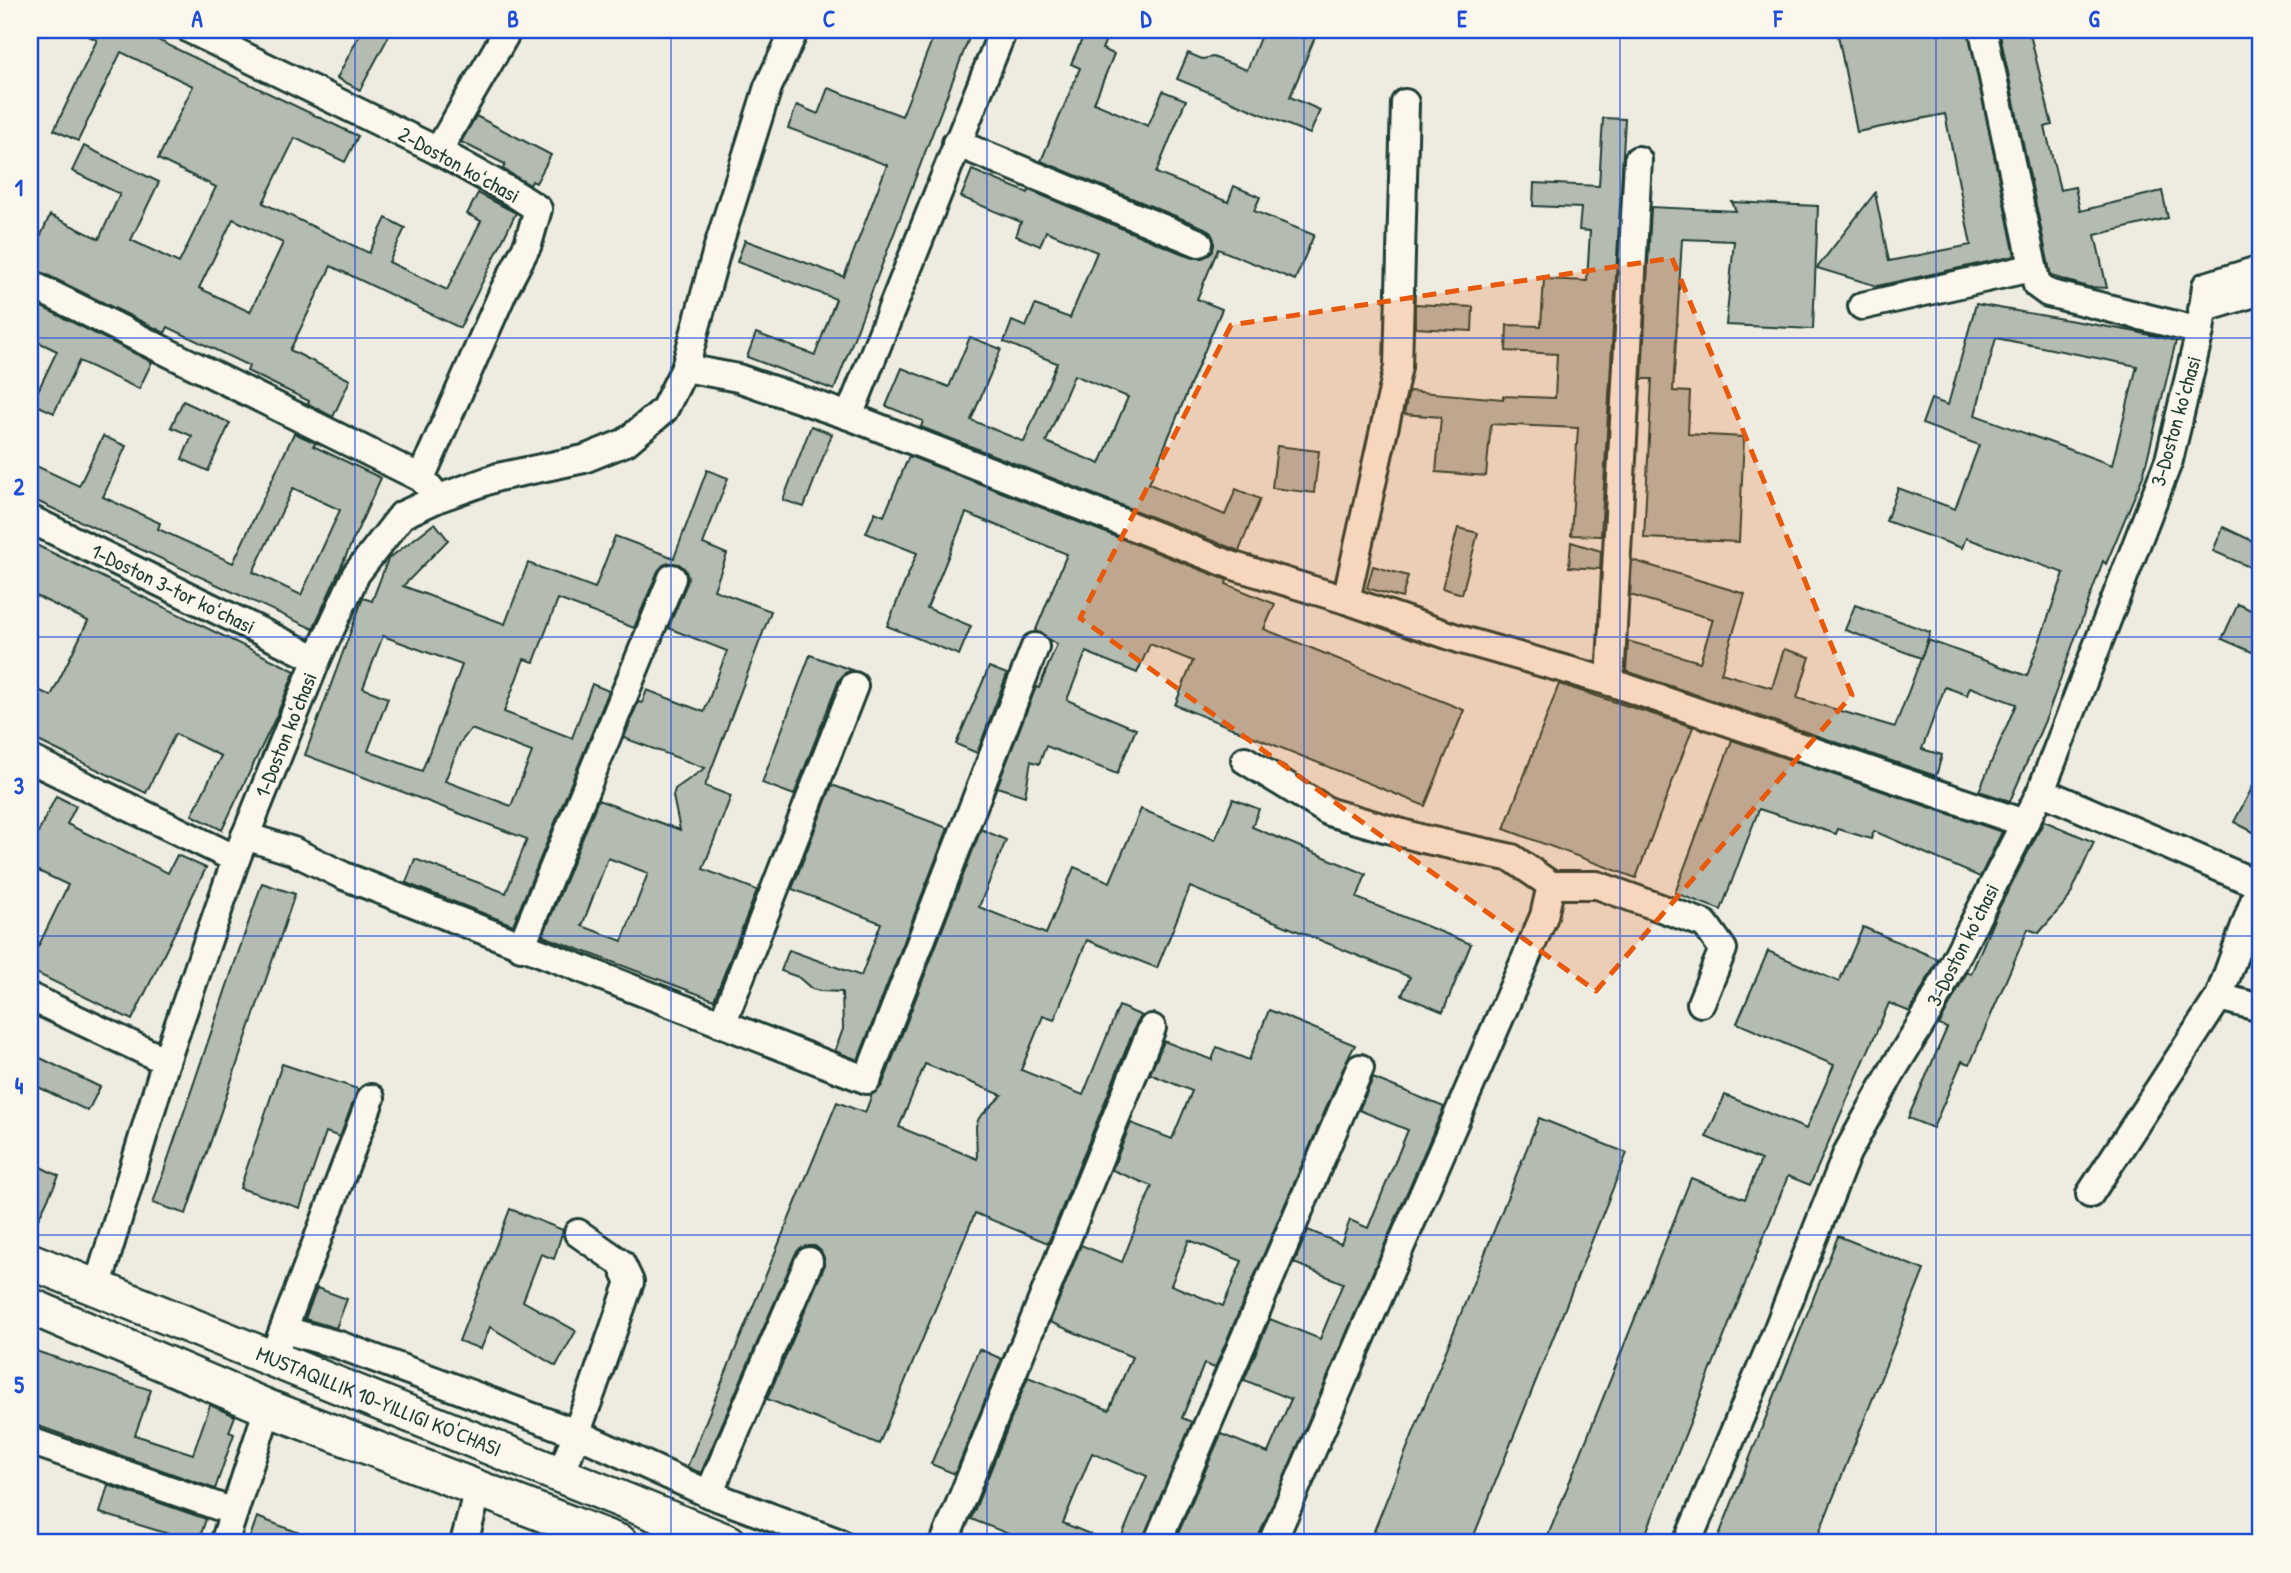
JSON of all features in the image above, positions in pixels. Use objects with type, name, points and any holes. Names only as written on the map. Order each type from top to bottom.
[{"type":"main road","name":"MUSTAQILLIK 10-YILLIGI KO'CHASI","points":[[30,1261],[97,1288],[278,1344],[561,1475],[729,1543]]},
{"type":"main road","name":"MUSTAQILLIK 10-YILLIGI KO'CHASI","points":[[30,1306],[268,1408],[620,1543]]},
{"type":"street","name":"2-Doston koʻchasi","points":[[191,30],[225,37],[438,151],[538,209],[528,244],[504,290],[421,478]]},
{"type":"street","points":[[438,151],[508,30]]},
{"type":"street","name":"1-Doston koʻchasi","points":[[97,1288],[166,1061],[240,848],[317,659],[356,574],[402,515],[439,498],[498,477],[584,458],[626,442],[664,410],[685,368],[717,250],[768,87],[795,30]]},
{"type":"street","points":[[849,416],[1003,30]]},
{"type":"street","name":"3-Doston koʻchasi","points":[[1983,30],[2031,268],[2037,285],[2048,293],[2201,320]]},
{"type":"street","points":[[1346,600],[1398,367],[1405,103]]},
{"type":"street","points":[[956,143],[1199,243]]},
{"type":"street","points":[[1610,682],[1638,160]]},
{"type":"street","points":[[1862,306],[2031,268]]},
{"type":"street","name":"3-Doston koʻchasi","points":[[1687,1543],[1776,1333],[1847,1153],[1929,1011],[2040,791],[2169,460],[2201,320],[2206,286],[2261,269]]},
{"type":"street","points":[[30,284],[421,478],[439,498]]},
{"type":"street","points":[[2201,320],[2261,291]]},
{"type":"street","points":[[685,368],[738,378],[849,416],[1234,566],[1346,600],[1462,640],[1610,682],[2024,823]]},
{"type":"street","name":"1-Doston 3-tor koʻchasi","points":[[30,519],[317,659]]},
{"type":"street","points":[[521,947],[672,578]]},
{"type":"street","points":[[30,759],[240,848],[293,851],[344,876],[521,947],[867,1080],[1035,647]]},
{"type":"street","points":[[722,1024],[854,686]]},
{"type":"street","points":[[1245,760],[1329,812],[1423,839],[1512,858],[1551,885],[1597,886],[1705,924],[1723,949],[1701,1003]]},
{"type":"street","points":[[2040,791],[2261,884],[2219,997],[2090,1194]]},
{"type":"street","points":[[1272,1543],[1544,916],[1551,885]]},
{"type":"street","points":[[30,997],[166,1061]]},
{"type":"street","points":[[2219,997],[2261,1009]]},
{"type":"street","points":[[944,1543],[1152,1028]]},
{"type":"street","points":[[1157,1543],[1360,1068]]},
{"type":"street","points":[[371,1098],[278,1344],[339,1345],[576,1433],[709,1494],[840,1543]]},
{"type":"street","points":[[561,1475],[630,1282],[621,1263],[578,1233]]},
{"type":"street","points":[[709,1494],[809,1261]]},
{"type":"street","points":[[224,1543],[268,1408]]},
{"type":"street","points":[[30,1441],[234,1512]]},
{"type":"street","points":[[464,1543],[478,1489]]},
{"type":"highlighted area","points":[[1672,258],[1852,695],[1596,991],[1080,618],[1231,325]]},
{"type":"building","points":[[76,30],[137,30],[358,136],[345,162],[295,138],[263,203],[369,253],[386,218],[405,228],[389,262],[447,290],[481,221],[467,214],[478,193],[516,213],[460,328],[331,266],[290,350],[350,380],[333,417],[308,404],[309,401],[247,371],[249,366],[168,327],[165,333],[30,268],[30,229],[41,235],[50,215],[99,239],[120,194],[72,171],[84,146],[159,182],[131,240],[179,263],[216,187],[158,159],[193,86],[121,52],[78,141],[54,130],[97,40]],"holes":[[[233,219],[283,243],[250,312],[199,288]]]},
{"type":"building","points":[[362,30],[392,30],[360,90],[337,78]]},
{"type":"building","points":[[936,30],[972,30],[834,390],[747,357],[756,333],[815,355],[836,299],[737,262],[745,240],[844,277],[887,165],[788,128],[797,105],[818,114],[828,88],[902,116]]},
{"type":"building","points":[[1086,30],[1110,30],[1102,49],[1114,54],[1094,103],[1148,126],[1163,91],[1186,100],[1156,173],[1228,202],[1234,186],[1260,197],[1254,211],[1314,235],[1295,280],[1218,249],[1197,299],[1222,309],[1149,484],[1225,515],[1236,489],[1260,499],[1239,551],[921,427],[923,421],[886,406],[902,368],[949,387],[970,337],[1001,349],[971,420],[1024,442],[1057,363],[1004,342],[1012,321],[1026,327],[1035,305],[1070,318],[1097,252],[1046,231],[1040,246],[1016,236],[1021,222],[961,197],[972,170],[1028,193],[1029,190],[1193,258],[1202,258],[1213,250],[1214,240],[1205,228],[1041,161],[1080,68],[1071,64]],"holes":[[[1074,375],[1128,397],[1100,464],[1046,442]]]},
{"type":"building","points":[[1263,30],[1318,30],[1290,97],[1320,110],[1310,134],[1177,79],[1188,53],[1202,59],[1213,57],[1247,70]]},
{"type":"building","points":[[1837,30],[1968,30],[2015,256],[1877,286],[1817,268],[1875,193],[1889,261],[1971,245],[1945,114],[1857,132]]},
{"type":"building","points":[[1999,30],[2029,30],[2052,125],[2045,127],[2060,190],[2075,187],[2080,211],[2162,191],[2168,218],[2095,235],[2107,288],[2088,287],[2051,276]]},
{"type":"building","points":[[476,116],[551,155],[536,183],[532,181],[530,185],[503,169],[505,164],[461,142]]},
{"type":"building","points":[[1603,118],[1625,119],[1601,536],[1571,535],[1578,428],[1491,424],[1486,476],[1436,472],[1441,417],[1404,414],[1409,391],[1503,399],[1503,396],[1555,398],[1557,354],[1506,351],[1507,325],[1541,326],[1544,279],[1587,281],[1590,231],[1579,230],[1581,208],[1533,206],[1534,183],[1599,186]]},
{"type":"building","points":[[1732,202],[1818,206],[1813,329],[1726,325],[1734,241],[1682,239],[1673,391],[1690,392],[1688,434],[1744,437],[1739,542],[1644,538],[1652,379],[1642,379],[1651,207],[1736,211]]},
{"type":"building","points":[[30,301],[152,362],[139,389],[79,361],[54,413],[32,403],[57,351],[30,338]]},
{"type":"building","points":[[1415,304],[1473,307],[1472,331],[1415,328]]},
{"type":"building","points":[[1976,304],[2176,341],[2143,476],[2106,564],[2103,561],[2047,716],[2010,801],[1979,791],[2016,704],[1970,687],[1967,695],[1945,687],[1922,749],[1942,755],[1936,776],[1626,671],[1628,641],[1700,662],[1713,619],[1630,595],[1632,560],[1745,594],[1721,673],[1772,688],[1784,649],[1810,657],[1797,698],[1895,727],[1928,640],[2027,676],[2064,573],[1966,538],[1962,548],[1886,521],[1898,488],[1955,509],[1979,445],[1922,424],[1931,399],[1948,405]],"holes":[[[1996,338],[2137,366],[2112,465],[1975,415]]]},
{"type":"building","points":[[183,401],[230,423],[208,471],[182,459],[192,436],[171,427]]},
{"type":"building","points":[[811,426],[832,434],[804,507],[783,500]]},
{"type":"building","points":[[294,433],[316,443],[313,446],[381,478],[313,629],[30,498],[30,463],[79,486],[103,436],[126,446],[103,497],[160,523],[158,529],[233,563]],"holes":[[[293,488],[340,510],[301,595],[253,572]]]},
{"type":"building","points":[[1277,446],[1319,451],[1314,493],[1272,488]]},
{"type":"building","points":[[909,456],[1227,580],[1226,584],[1275,604],[1264,629],[1464,710],[1425,806],[1175,705],[1193,661],[1150,644],[1137,673],[1086,652],[1067,700],[1136,729],[1117,774],[1046,746],[1039,764],[1031,761],[1025,796],[997,787],[1036,687],[1039,688],[1057,644],[1035,632],[1067,554],[966,513],[927,608],[971,626],[959,655],[887,626],[917,553],[866,533],[875,512],[884,516]]},
{"type":"building","points":[[707,470],[728,478],[703,544],[727,554],[714,590],[771,611],[705,786],[731,796],[703,869],[757,890],[714,1000],[543,936],[598,800],[680,830],[673,796],[675,789],[705,768],[624,738],[638,702],[642,703],[647,690],[704,712],[727,651],[668,628],[687,583],[685,569],[679,564],[663,565],[658,571],[634,628],[558,599],[534,662],[524,659],[504,712],[572,738],[592,684],[609,691],[513,925],[406,883],[415,859],[506,893],[527,839],[305,755],[363,598],[372,601],[388,559],[435,523],[448,540],[403,586],[505,624],[528,563],[595,588],[615,536],[674,558]],"holes":[[[383,636],[462,665],[422,771],[368,751],[388,698],[363,688]],[[471,729],[532,752],[511,806],[445,781],[460,743]],[[608,858],[648,873],[622,941],[582,926]]]},
{"type":"building","points":[[2223,527],[2261,545],[2261,553],[2254,569],[2213,551]]},
{"type":"building","points":[[1458,528],[1478,533],[1462,594],[1442,588]]},
{"type":"building","points":[[30,542],[295,671],[222,830],[192,815],[221,756],[175,734],[146,793],[30,737],[30,686],[51,696],[88,621],[30,593]]},
{"type":"building","points":[[1571,542],[1601,551],[1600,569],[1569,567]]},
{"type":"building","points":[[1373,566],[1408,576],[1402,598],[1367,588]]},
{"type":"building","points":[[2238,604],[2261,615],[2261,656],[2222,639]]},
{"type":"building","points":[[1855,605],[1930,632],[1921,658],[1845,630]]},
{"type":"building","points":[[810,655],[852,670],[839,680],[794,795],[762,783]]},
{"type":"building","points":[[989,667],[1007,674],[977,753],[956,744]]},
{"type":"building","points":[[1559,684],[1693,727],[1636,878],[1504,829]]},
{"type":"building","points":[[1732,740],[2002,832],[1980,877],[1874,831],[1871,839],[1838,829],[1836,834],[1759,809],[1721,910],[1675,893]]},
{"type":"building","points":[[2261,771],[2261,836],[2234,822]]},
{"type":"building","points":[[832,785],[948,828],[858,1060],[835,1051],[843,1029],[842,992],[812,989],[798,977],[781,971],[789,950],[861,976],[881,923],[792,889]]},
{"type":"building","points":[[56,796],[76,806],[67,824],[168,873],[177,855],[206,868],[132,1020],[30,970],[30,943],[38,947],[68,885],[30,867],[30,849]]},
{"type":"building","points":[[1233,799],[1259,809],[1252,827],[1366,874],[1357,898],[1471,944],[1443,1012],[1402,995],[1410,977],[1190,887],[1157,968],[1087,940],[1054,1020],[1043,1016],[1021,1070],[1083,1095],[1119,1006],[1142,1016],[1137,1022],[1048,1243],[975,1213],[879,1444],[767,1399],[824,1267],[821,1251],[815,1246],[800,1248],[701,1473],[687,1467],[837,1102],[865,1113],[872,1094],[882,1086],[981,829],[1006,840],[979,907],[1046,934],[1074,867],[1110,882],[1141,809],[1215,840]],"holes":[[[925,1064],[1002,1095],[979,1118],[976,1126],[977,1159],[899,1127]]]},
{"type":"building","points":[[2044,821],[2094,842],[2069,898],[2039,933],[2028,929],[1970,1064],[1962,1061],[1933,1128],[1908,1118],[1947,1028],[1939,1025],[1967,972],[1971,974],[1997,912]]},
{"type":"building","points":[[262,883],[295,894],[186,1214],[153,1203]]},
{"type":"building","points":[[1863,927],[1938,959],[1910,1012],[1889,1003],[1810,1185],[1788,1176],[1642,1543],[1545,1543],[1691,1178],[1745,1199],[1761,1160],[1706,1137],[1725,1095],[1806,1129],[1834,1065],[1737,1023],[1768,951],[1839,982]]},
{"type":"building","points":[[1269,1010],[1355,1045],[1215,1368],[1204,1364],[1182,1418],[1192,1422],[1142,1543],[1119,1543],[1147,1476],[1092,1453],[1063,1523],[1111,1543],[1031,1543],[971,1519],[1028,1377],[1109,1410],[1132,1357],[1050,1322],[1081,1245],[1122,1262],[1152,1186],[1112,1170],[1131,1123],[1172,1139],[1192,1091],[1150,1074],[1164,1041],[1212,1060],[1217,1047],[1249,1060]],"holes":[[[1189,1240],[1242,1261],[1223,1306],[1171,1285]]]},
{"type":"building","points":[[30,1053],[100,1087],[88,1111],[30,1083]]},
{"type":"building","points":[[282,1064],[358,1089],[340,1137],[326,1132],[300,1208],[240,1188]]},
{"type":"building","points":[[1373,1078],[1444,1107],[1256,1543],[1174,1543],[1221,1434],[1268,1453],[1291,1399],[1244,1380],[1270,1319],[1320,1339],[1343,1283],[1294,1263],[1308,1230],[1341,1244],[1350,1220],[1368,1228],[1408,1130],[1359,1110]]},
{"type":"building","points":[[1539,1118],[1627,1153],[1471,1543],[1404,1543],[1374,1531]]},
{"type":"building","points":[[30,1162],[59,1176],[30,1236]]},
{"type":"building","points":[[510,1209],[563,1230],[554,1259],[541,1254],[523,1301],[576,1331],[556,1366],[490,1327],[481,1349],[459,1341]]},
{"type":"building","points":[[1838,1236],[1924,1270],[1815,1543],[1716,1543]]},
{"type":"building","points":[[317,1288],[347,1299],[336,1328],[305,1319]]},
{"type":"building","points":[[30,1349],[151,1390],[135,1435],[193,1454],[210,1405],[235,1416],[229,1432],[234,1434],[215,1489],[30,1423]]},
{"type":"building","points":[[979,1349],[1002,1359],[955,1474],[931,1464]]},
{"type":"building","points":[[108,1485],[206,1519],[198,1543],[100,1513]]},
{"type":"building","points":[[257,1517],[321,1541],[248,1543]]}]
